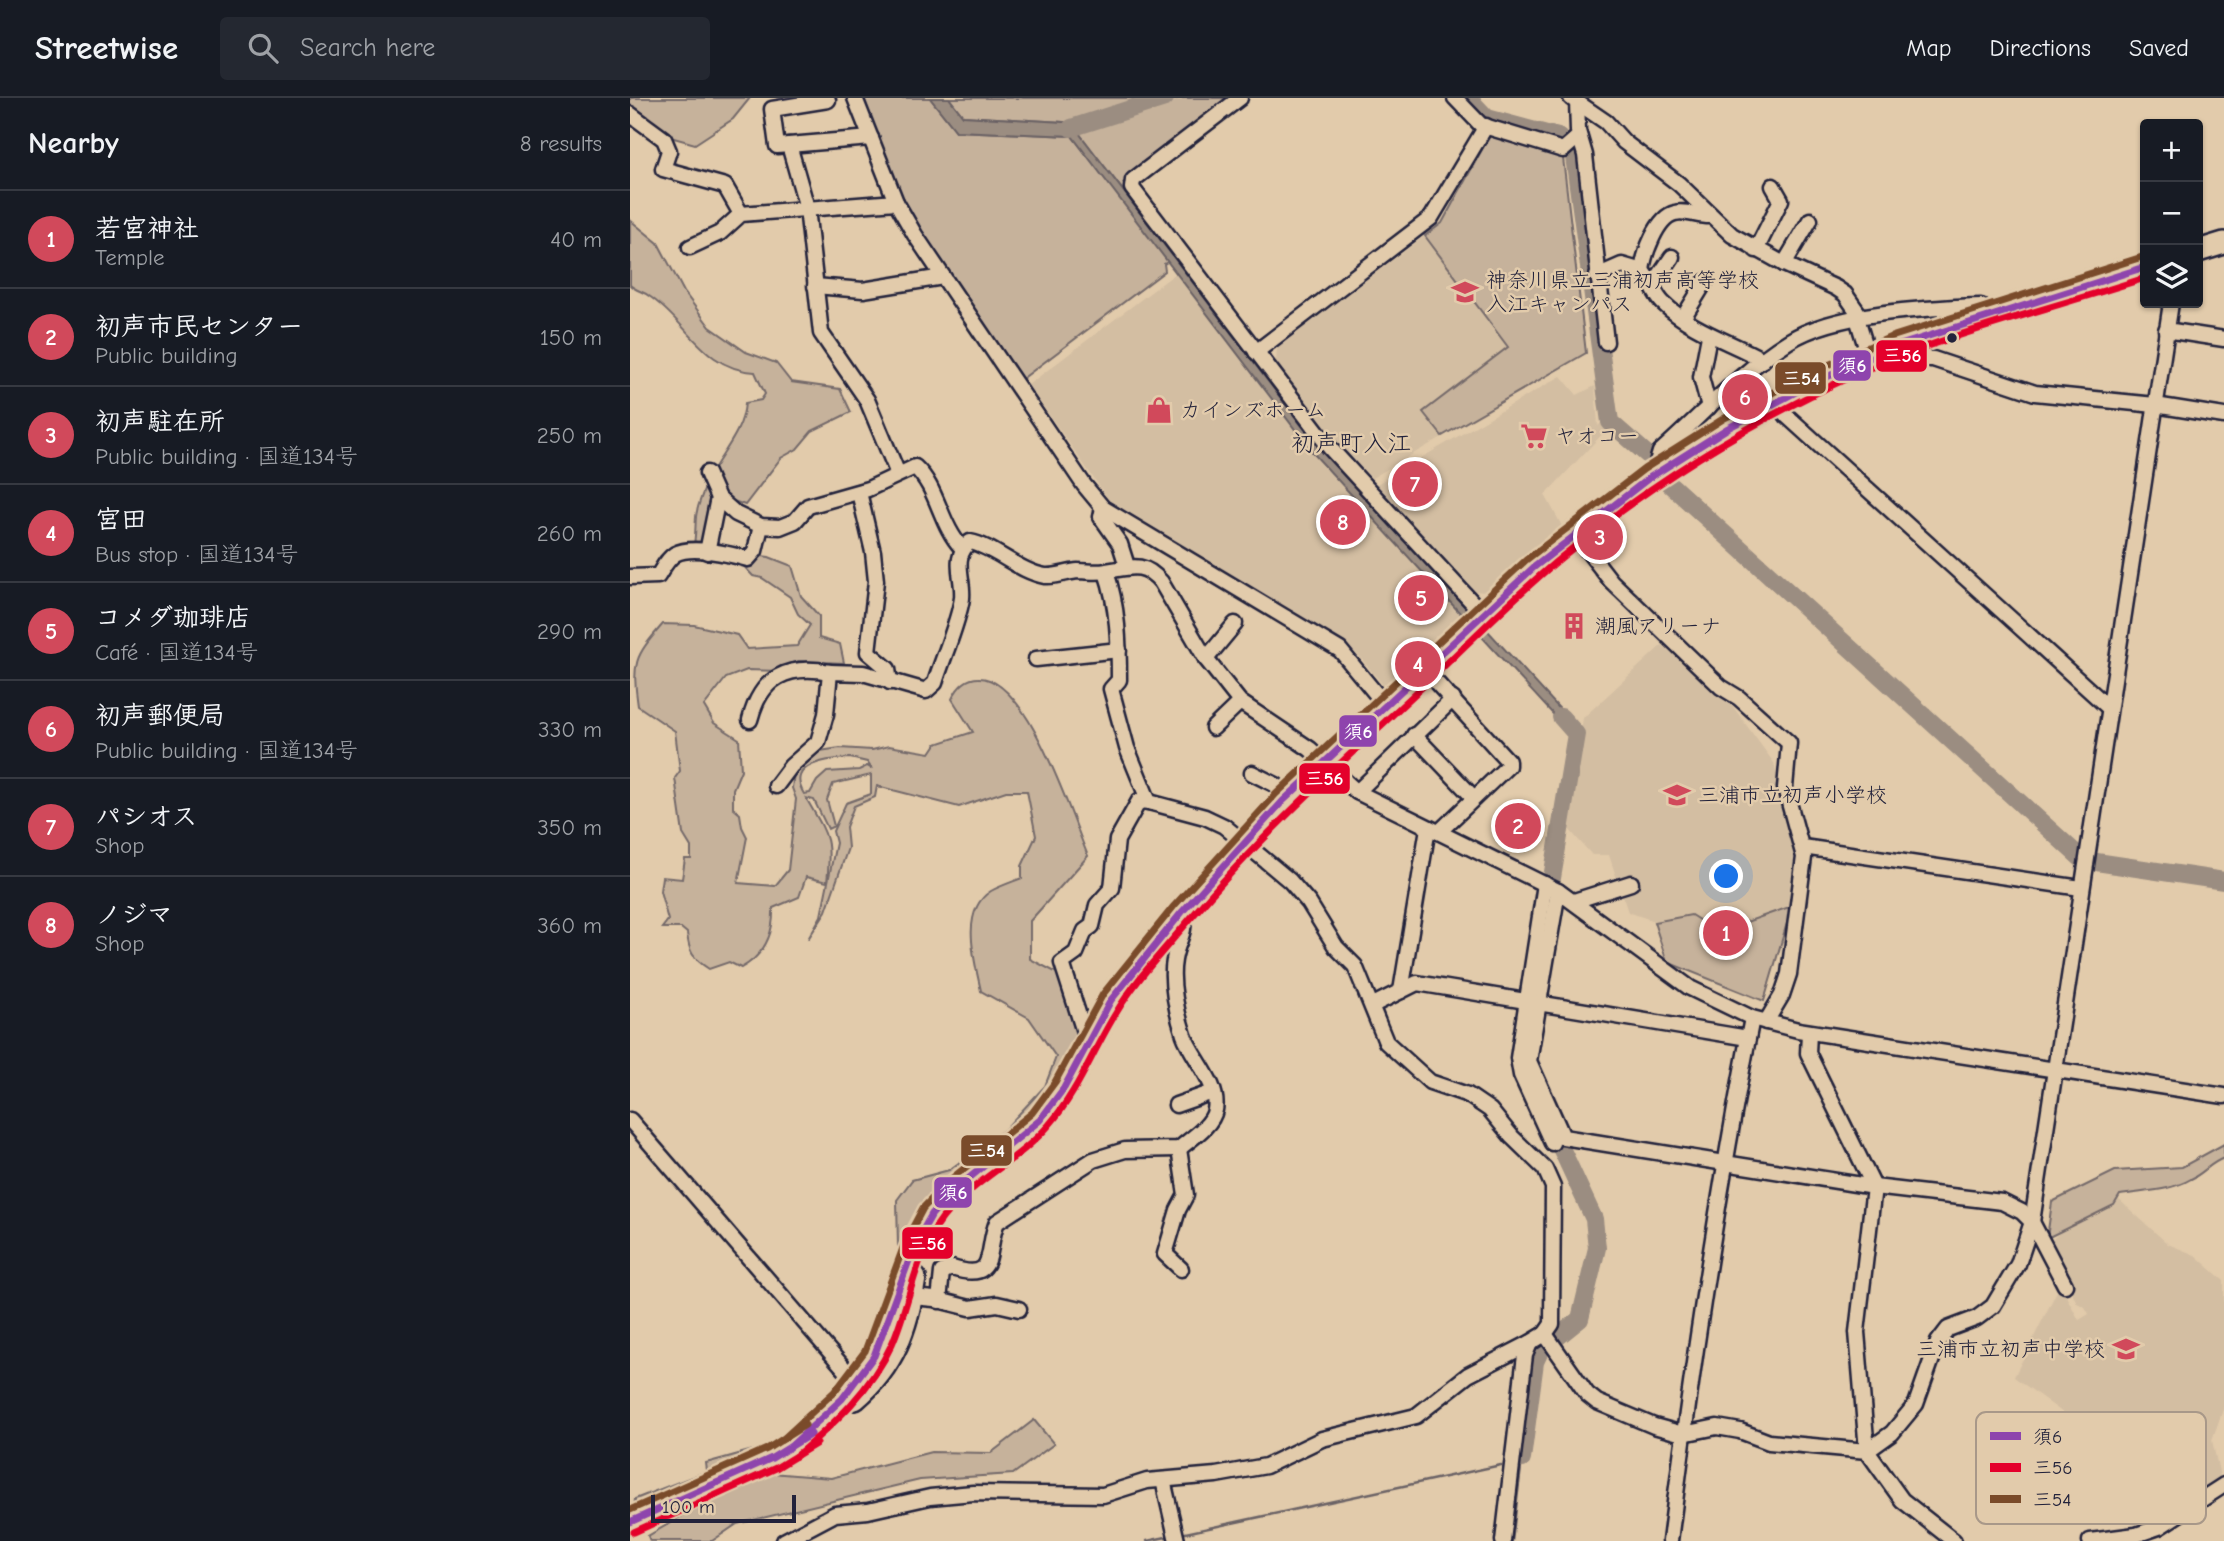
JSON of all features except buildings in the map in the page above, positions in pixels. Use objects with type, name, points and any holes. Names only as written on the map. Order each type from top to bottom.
[{"type":"highway","points":[[2203,249],[2224,243]]},
{"type":"highway","points":[[872,1360],[890,1321],[907,1262],[929,1218],[948,1194],[1041,1119],[1072,1074],[1122,985],[1183,913],[1244,842],[1288,798],[1478,619],[1574,533],[1660,471],[1778,404],[1869,357],[2140,269]]},
{"type":"highway","points":[[630,1522],[789,1448],[850,1403],[882,1373],[895,1353],[911,1305],[921,1252],[940,1219],[956,1199],[1018,1157],[1066,1108],[1134,972]]},
{"type":"highway","points":[[789,1448],[831,1412],[884,1344],[902,1304],[911,1305]]},
{"type":"highway","points":[[856,1382],[867,1381],[877,1370],[911,1305]]},
{"type":"highway","points":[[850,1403],[856,1393],[856,1382]]},
{"type":"street","points":[[855,98],[896,202],[943,277],[1084,485],[1103,508],[1340,650],[1386,706]]},
{"type":"street","points":[[1240,98],[1133,180],[1132,188],[1330,448],[1478,619]]},
{"type":"street","points":[[1455,98],[1486,126],[1573,141],[1585,155],[1606,342]]},
{"type":"street","points":[[1573,141],[1574,99]]},
{"type":"street","points":[[1574,99],[1679,184],[1709,216],[1756,250],[1845,294],[1859,317],[1869,357]]},
{"type":"street","points":[[828,100],[772,109],[777,146],[871,138]]},
{"type":"street","points":[[630,114],[664,139],[669,151],[663,169],[725,186],[741,214]]},
{"type":"street","points":[[1256,352],[1431,218],[1486,126]]},
{"type":"street","points":[[789,145],[807,208],[821,333],[867,400],[898,474]]},
{"type":"street","points":[[1756,250],[1781,200],[1773,186]]},
{"type":"street","points":[[690,247],[720,233],[741,214],[896,202]]},
{"type":"street","points":[[1709,216],[1678,211],[1667,216],[1657,231],[1647,277],[1662,302],[1683,318],[1709,336],[1763,360]]},
{"type":"street","points":[[1784,264],[1811,220]]},
{"type":"street","points":[[1597,276],[1622,265],[1657,279],[1672,257]]},
{"type":"street","points":[[815,286],[863,290],[943,277]]},
{"type":"street","points":[[1683,318],[1705,282]]},
{"type":"street","points":[[1660,471],[1657,456],[1763,360],[1800,335],[1859,317],[1978,306],[1990,316]]},
{"type":"street","points":[[1545,1334],[1578,1383],[1597,1402],[1654,1426],[1683,1434],[1717,1427],[1740,1431],[1769,1442],[1867,1451],[1892,1433],[1916,1404],[1938,1342],[1948,1329],[1977,1318],[1993,1306],[2018,1264],[2032,1222],[2170,308]]},
{"type":"street","points":[[2166,330],[2224,339]]},
{"type":"street","points":[[1709,336],[1701,377],[1709,407]]},
{"type":"street","points":[[1894,347],[1900,359],[1933,359],[2035,393],[2155,404],[2224,416]]},
{"type":"street","points":[[1778,404],[1787,416],[2109,708]]},
{"type":"street","points":[[707,473],[718,498],[736,514],[761,526],[780,527],[795,521],[808,506],[859,492],[915,467],[925,476],[950,535],[962,548]]},
{"type":"street","points":[[859,492],[873,552],[876,581],[868,652],[888,668],[890,682]]},
{"type":"street","points":[[708,552],[718,498]]},
{"type":"street","points":[[1103,508],[1101,517],[1120,544],[1127,566]]},
{"type":"street","points":[[630,577],[658,576],[668,559],[678,552],[708,552],[748,559],[755,551],[761,526]]},
{"type":"street","points":[[1574,533],[1611,581],[1712,679],[1786,738],[1789,751],[1785,788],[1803,847],[1789,974],[1782,995],[1759,1020],[1748,1038],[1725,1163],[1683,1434],[1670,1541]]},
{"type":"street","points":[[750,720],[760,689],[788,672],[810,668],[830,672],[863,673],[926,691],[935,683],[962,600],[958,560],[962,548],[970,542],[1045,576],[1106,572],[1127,566],[1154,574],[1206,659],[1240,702],[1325,763],[1357,792],[1574,901],[1672,977],[1759,1020],[1809,1032],[2224,1096]]},
{"type":"street","points":[[1106,572],[1114,594],[1119,650],[1119,680],[1111,689],[1126,748],[1149,802]]},
{"type":"street","points":[[1206,659],[1235,624]]},
{"type":"street","points":[[1036,659],[1119,650]]},
{"type":"street","points":[[1401,990],[1434,830],[1508,766],[1508,761],[1425,670]]},
{"type":"street","points":[[776,786],[791,765],[818,742],[826,714],[830,672]]},
{"type":"street","points":[[1357,792],[1452,699]]},
{"type":"street","points":[[1213,728],[1240,702]]},
{"type":"street","points":[[1414,735],[1474,798]]},
{"type":"street","points":[[1252,773],[1276,785],[1288,798]]},
{"type":"street","points":[[784,1541],[835,1514],[868,1511],[930,1497],[973,1493],[1103,1495],[1147,1481],[1266,1466],[1322,1439],[1416,1416],[1468,1375],[1545,1334],[1553,1317],[1553,1186],[1545,1169],[1479,1100],[1423,1077],[1381,1036],[1373,1005],[1355,966],[1336,947],[1301,893],[1224,826],[1205,817],[1149,802],[1139,801],[1130,815],[1117,840],[1112,888],[1100,900],[1092,926],[1085,931],[1076,953],[1062,963],[1085,1035],[1090,1039]]},
{"type":"street","points":[[1803,847],[2081,888]]},
{"type":"street","points":[[1574,901],[1631,883]]},
{"type":"street","points":[[1551,888],[1532,1002],[1530,1066],[1557,1140]]},
{"type":"street","points":[[939,1300],[942,1272],[952,1268],[971,1274],[979,1271],[991,1254],[997,1222],[1083,1164],[1125,1150],[1179,1149],[1212,1119],[1216,1108],[1213,1092],[1184,1034],[1174,981],[1175,952],[1184,935],[1183,913]]},
{"type":"street","points":[[1373,1005],[1417,983],[1748,1038]]},
{"type":"street","points":[[1809,1032],[1808,1053],[1874,1187],[1857,1332],[1867,1451],[1902,1500],[1954,1541]]},
{"type":"street","points":[[1176,1105],[1213,1092]]},
{"type":"street","points":[[630,1120],[856,1382]]},
{"type":"street","points":[[1530,1153],[1557,1140],[1874,1187],[2002,1202],[2022,1212],[2032,1222],[2065,1285]]},
{"type":"street","points":[[1179,1149],[1186,1195],[1178,1210],[1165,1254],[1181,1269]]},
{"type":"street","points":[[911,1305],[939,1300],[957,1307],[997,1304],[1019,1309]]},
{"type":"street","points":[[1503,1541],[1525,1355],[1530,1343]]},
{"type":"street","points":[[1163,1480],[1176,1537]]},
{"type":"street","points":[[2206,1496],[2224,1485]]},
{"type":"street","points":[[2090,1541],[2136,1535],[2163,1524]]},
{"type":"shaded area","points":[[630,98],[750,98],[733,119],[695,144],[649,131],[630,117]]},
{"type":"shaded area","points":[[860,98],[930,98],[956,131],[1072,136],[1169,261],[1164,264],[1165,271],[1022,379],[904,205]]},
{"type":"shaded area","points":[[930,98],[949,98],[963,116],[1080,123],[1079,133],[1315,443],[1569,719],[1577,733],[1574,737],[1313,453],[1072,136],[956,131]]},
{"type":"shaded area","points":[[949,98],[1155,98],[1080,123],[963,116]]},
{"type":"shaded area","points":[[1178,98],[1232,98],[1123,183],[1266,371],[1263,373],[1079,133],[1079,130]]},
{"type":"shaded area","name":"神奈川県立三浦初声高等学校 入江キャンパス","points":[[1491,133],[1563,158],[1586,353],[1372,478],[1336,442],[1276,362],[1277,347],[1442,223]]},
{"type":"shaded area","points":[[1491,133],[1558,151],[1563,158],[1586,353],[1442,436],[1423,412],[1508,347],[1425,236],[1442,223]]},
{"type":"shaded area","points":[[630,220],[658,243],[684,292],[710,327],[746,352],[776,363],[791,382],[840,389],[851,412],[812,431],[797,449],[781,458],[745,505],[725,498],[704,549],[693,549],[697,512],[708,480],[736,434],[745,403],[761,400],[765,394],[755,372],[722,363],[697,343],[663,307],[630,285]]},
{"type":"shaded area","points":[[1176,273],[1313,455],[1462,616],[1389,686],[1383,685],[1359,656],[1341,640],[1109,500],[1028,385]]},
{"type":"shaded area","points":[[1561,376],[1577,395],[1595,386],[1598,426],[1602,422],[1608,428],[1545,495],[1563,528],[1484,592],[1475,591],[1375,485]]},
{"type":"shaded area","points":[[739,553],[769,557],[792,566],[801,596],[819,616],[819,638],[840,644],[844,663],[798,661],[781,671],[747,670],[726,678],[704,706],[714,723],[739,739],[741,770],[733,789],[733,808],[740,814],[747,837],[738,883],[775,886],[788,870],[796,799],[792,788],[794,773],[803,759],[820,751],[840,748],[872,750],[889,746],[930,753],[936,744],[973,732],[952,699],[962,684],[979,678],[997,684],[1014,700],[1031,724],[1059,782],[1088,856],[1030,921],[1030,959],[1063,976],[1074,1027],[1082,1033],[1066,1072],[1033,1113],[949,1179],[922,1210],[904,1250],[898,1247],[897,1200],[912,1180],[949,1170],[1005,1129],[1045,1086],[1056,1057],[1029,1018],[981,991],[973,952],[972,924],[981,900],[991,891],[1022,878],[1022,866],[1036,836],[1027,791],[1006,791],[959,807],[877,786],[875,797],[854,806],[846,827],[848,848],[826,911],[808,939],[821,916],[836,843],[833,831],[846,803],[871,794],[871,775],[833,784],[827,800],[834,826],[828,829],[814,800],[806,798],[819,820],[828,845],[827,882],[806,877],[799,897],[773,908],[772,927],[766,943],[749,963],[741,968],[729,962],[709,969],[703,965],[692,954],[687,933],[681,928],[662,928],[668,920],[660,891],[662,877],[682,879],[685,859],[691,859],[691,847],[683,834],[675,778],[680,771],[675,731],[638,706],[635,680],[637,661],[641,653],[663,624],[694,625],[737,635],[747,649],[797,646],[810,625],[798,614],[790,597],[762,578],[753,576],[737,559]],"holes":[[[850,758],[867,762],[872,769],[867,766],[859,770],[827,772],[817,781],[810,793],[804,794],[800,775],[812,765]]]},
{"type":"shaded area","name":"三浦市立初声小学校","points":[[1662,645],[1704,677],[1731,704],[1774,763],[1795,854],[1792,906],[1718,932],[1691,915],[1654,921],[1628,912],[1609,855],[1592,855],[1567,827],[1583,718]]},
{"type":"shaded area","points":[[1792,906],[1764,1001],[1667,962],[1654,922],[1691,915],[1718,932]]},
{"type":"shaded area","points":[[2224,1144],[2224,1158],[2196,1177],[2166,1188],[2120,1195],[2114,1205],[2047,1238],[2052,1202],[2115,1171],[2182,1167]]},
{"type":"shaded area","name":"三浦市立初声中学校","points":[[2116,1197],[2168,1244],[2195,1255],[2224,1281],[2224,1407],[2212,1440],[2221,1481],[2206,1490],[2206,1412],[2062,1412],[2014,1377],[2060,1285],[2079,1320],[2089,1314],[2085,1307],[2077,1303],[2049,1243],[2069,1223]]},
{"type":"shaded area","points":[[1034,1420],[1054,1444],[1013,1474],[920,1480],[737,1524],[712,1541],[650,1541],[648,1536],[723,1492],[771,1473],[831,1478],[931,1452],[991,1453]]},
{"type":"shaded area","points":[[753,1450],[755,1454],[634,1507],[635,1499],[707,1471],[706,1463]]},
{"type":"waterway","points":[[1071,128],[1165,98]]},
{"type":"waterway","points":[[1468,98],[1487,118],[1558,137],[1573,149],[1610,422],[1649,456]]},
{"type":"waterway","points":[[1664,479],[2083,860],[2224,881]]},
{"type":"waterway","points":[[1548,902],[1576,734],[1561,717]]},
{"type":"waterway","points":[[1549,1122],[1594,1219],[1597,1248],[1580,1319],[1555,1339]]},
{"type":"waterway","points":[[1522,1459],[1535,1362],[1541,1349]]},
{"type":"waterway","points":[[1512,1541],[1522,1459],[1519,1460]]},
{"type":"waterway","points":[[1181,1534],[1501,1465]]},
{"type":"waterway","points":[[1147,1541],[1171,1536]]},
{"type":"transit line","name":"三54","points":[[782,1440],[834,1392],[865,1351],[906,1240],[923,1208],[950,1180],[1032,1113],[1055,1082],[1103,994],[1174,906],[1276,794],[1526,560],[1644,469],[1723,419],[1806,375],[1891,337],[2140,258]]},
{"type":"transit line","name":"須6","points":[[789,1448],[842,1399],[874,1356],[915,1244],[932,1214],[957,1188],[1040,1120],[1064,1088],[1111,1000],[1182,912],[1283,801],[1533,568],[1649,478],[1728,428],[1811,384],[1894,347],[2140,269]]},
{"type":"transit line","name":"三56","points":[[796,1456],[850,1405],[883,1361],[899,1327],[922,1256],[938,1224],[974,1187],[1026,1148],[1049,1125],[1077,1085],[1124,1000],[1161,953],[1273,829],[1544,572],[1666,479],[1739,434],[1815,393],[1925,347],[2140,280]]},
{"type":"transit line","name":"三54","points":[[630,1510],[767,1449],[805,1425]]},
{"type":"transit line","name":"須6","points":[[630,1522],[772,1458],[811,1434]]},
{"type":"transit line","name":"三56","points":[[634,1532],[776,1468],[817,1443]]},
{"type":"place","name":"神奈川県立三浦初声高等学校 入江キャンパス","points":[[1465,292]]},
{"type":"place","name":"初声郵便局","points":[[1745,397]]},
{"type":"place","name":"カインズホーム","points":[[1159,410]]},
{"type":"place","name":"ヤオコー","points":[[1534,436]]},
{"type":"place","name":"パシオス","points":[[1415,484]]},
{"type":"place","name":"ノジマ","points":[[1343,522]]},
{"type":"place","name":"初声駐在所","points":[[1600,537]]},
{"type":"place","name":"コメダ珈琲店","points":[[1421,598]]},
{"type":"place","name":"潮風アリーナ","points":[[1574,626]]},
{"type":"place","name":"宮田","points":[[1418,664]]},
{"type":"place","name":"三浦市立初声小学校","points":[[1677,795]]},
{"type":"place","name":"初声市民センター","points":[[1518,826]]},
{"type":"place","name":"若宮神社","points":[[1726,933]]},
{"type":"place","name":"三浦市立初声中学校","points":[[2126,1349]]},
{"type":"district","name":"初声町入江","points":[[1351,443]]}]
